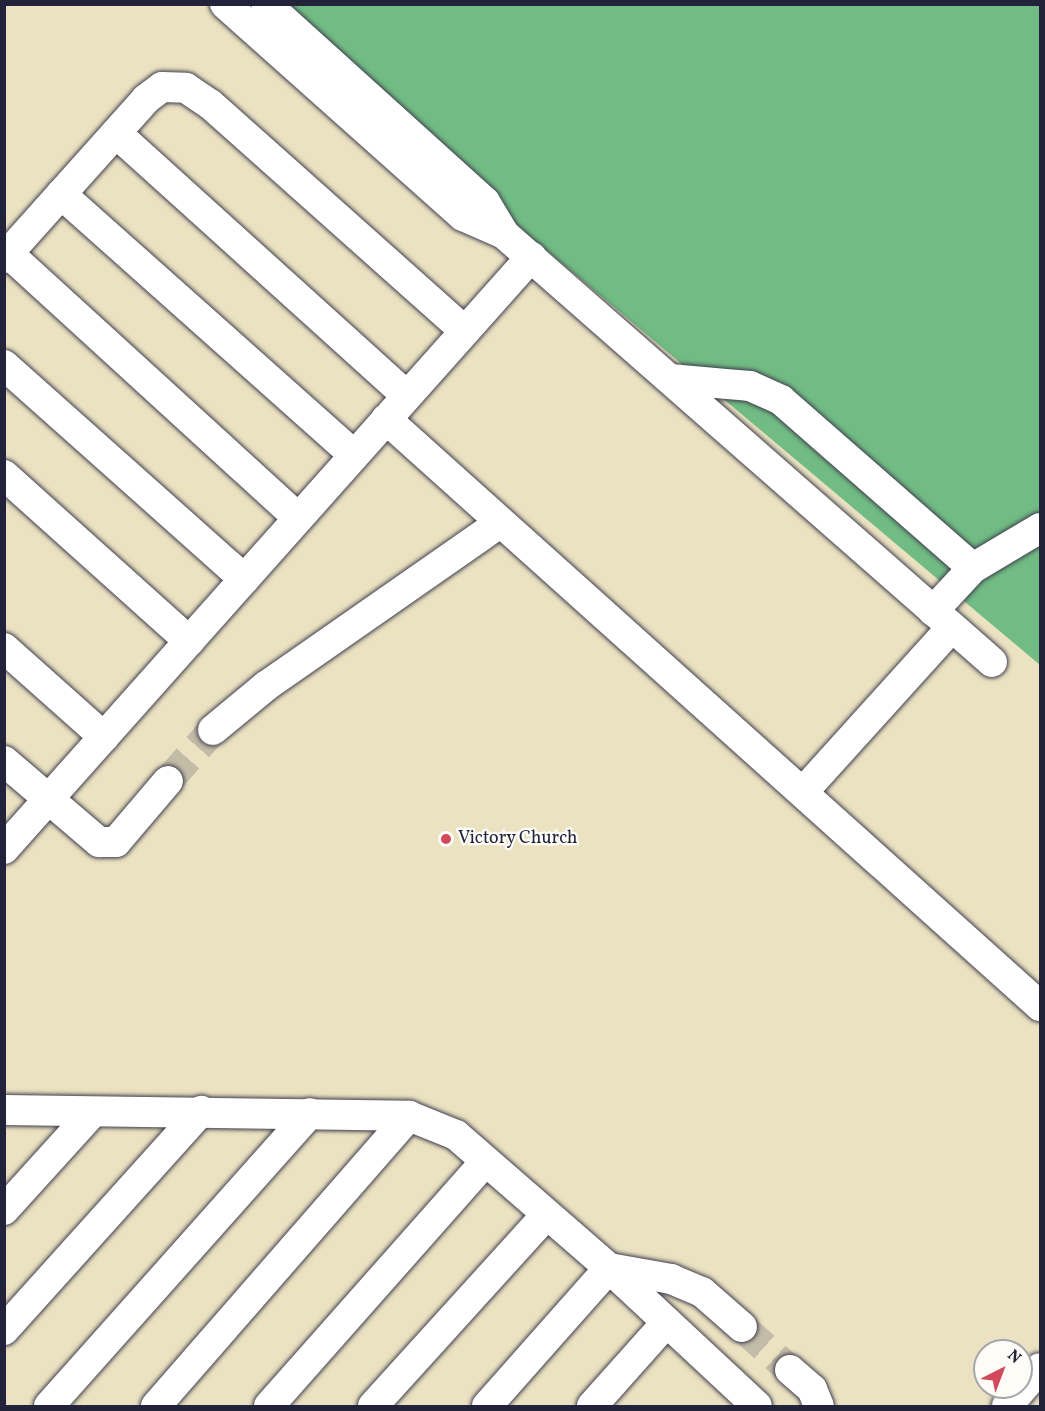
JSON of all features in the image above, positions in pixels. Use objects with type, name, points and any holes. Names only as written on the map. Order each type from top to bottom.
[{"type":"lane","points":[[225,4],[463,216],[504,234],[531,257],[992,662]]},
{"type":"lane","points":[[266,4],[485,202],[504,234]]},
{"type":"lane","points":[[298,518],[7,256],[61,194],[116,133],[162,87],[186,88],[210,104],[465,331]]},
{"type":"lane","points":[[116,133],[408,396]]},
{"type":"lane","points":[[61,194],[354,455]]},
{"type":"lane","points":[[4,849],[531,257]]},
{"type":"lane","points":[[4,365],[244,579]]},
{"type":"lane","points":[[670,380],[750,386],[781,400],[973,568]]},
{"type":"lane","points":[[386,420],[1041,1006]]},
{"type":"lane","points":[[4,475],[189,641]]},
{"type":"lane","points":[[213,730],[266,686],[500,523]]},
{"type":"lane","points":[[803,792],[943,619],[973,568],[1029,532],[1041,528]]},
{"type":"lane","points":[[4,648],[104,737]]},
{"type":"lane","points":[[4,761],[47,801],[99,842],[116,842],[168,781]]},
{"type":"lane","points":[[4,1110],[91,1114],[201,1111],[409,1116],[456,1135],[545,1216],[609,1268],[665,1324],[757,1407]]},
{"type":"lane","points":[[4,1330],[201,1111]]},
{"type":"lane","points":[[49,1407],[310,1113]]},
{"type":"lane","points":[[4,1210],[91,1114]]},
{"type":"lane","points":[[156,1407],[409,1116]]},
{"type":"lane","points":[[269,1407],[485,1162]]},
{"type":"lane","points":[[373,1407],[545,1216]]},
{"type":"lane","points":[[609,1268],[671,1279],[702,1292],[742,1327]]},
{"type":"lane","points":[[487,1407],[609,1268]]},
{"type":"lane","points":[[591,1407],[665,1324]]},
{"type":"lane","points":[[1007,1407],[1041,1368]]},
{"type":"lane","points":[[790,1370],[812,1389],[819,1407]]},
{"type":"green space","points":[[257,5],[1040,5],[1040,665],[476,191]]},
{"type":"tunnel","points":[[168,781],[213,730]]},
{"type":"tunnel","points":[[742,1327],[790,1370]]},
{"type":"place","name":"Victory Church","points":[[446,839]]}]
